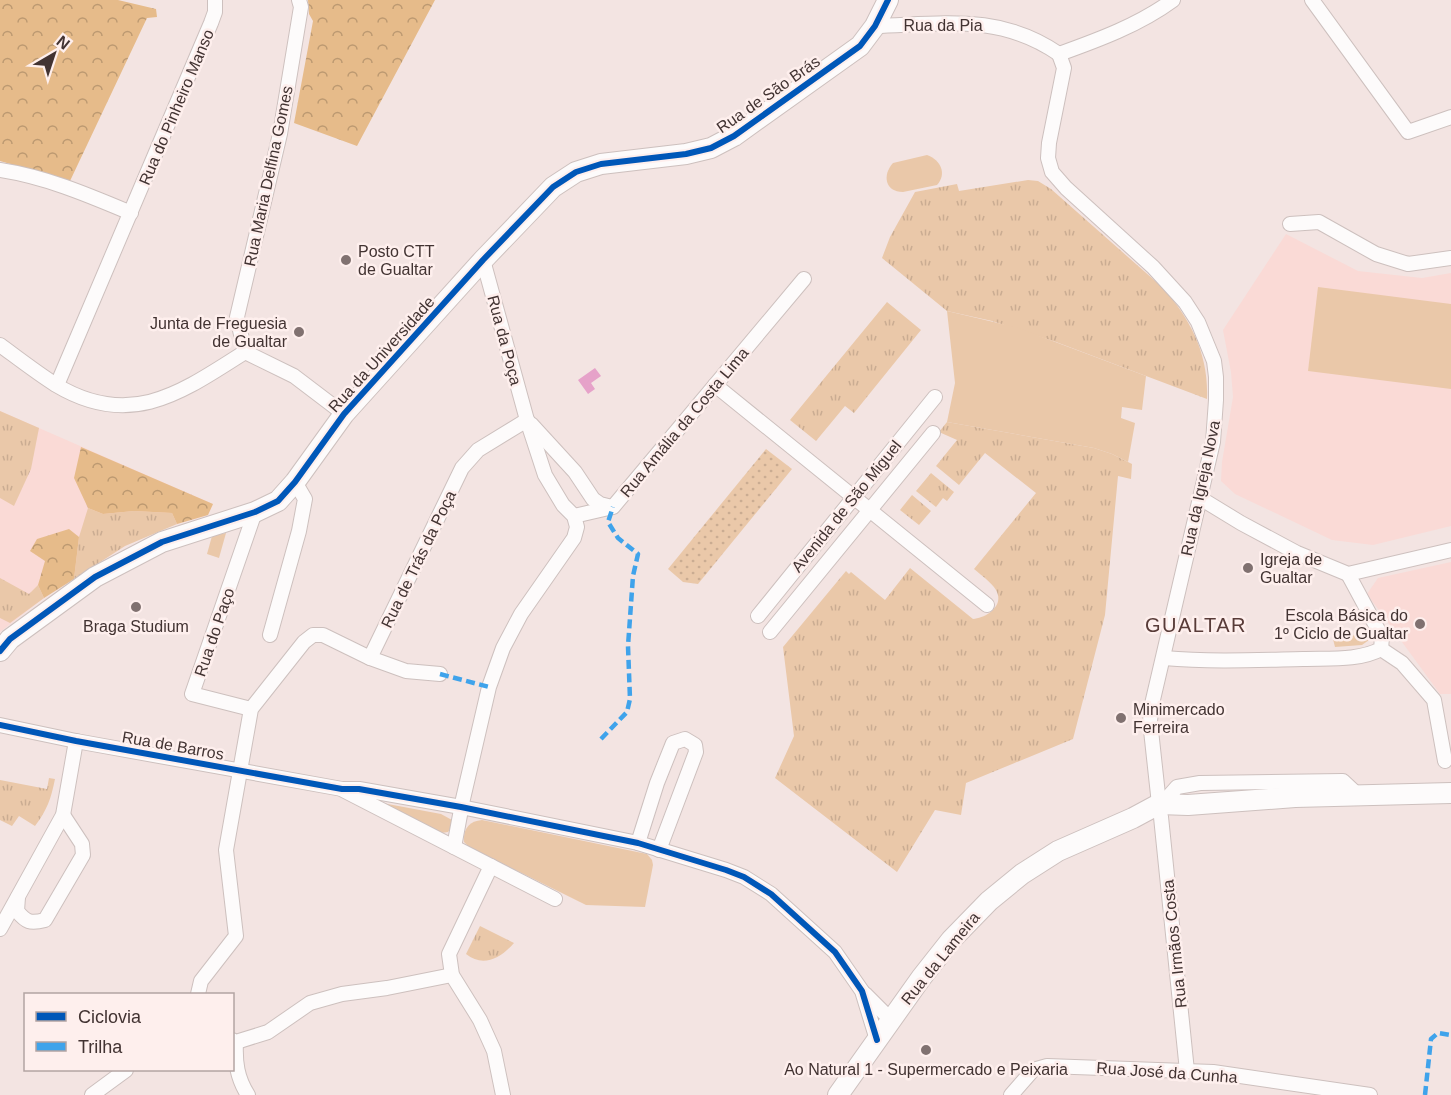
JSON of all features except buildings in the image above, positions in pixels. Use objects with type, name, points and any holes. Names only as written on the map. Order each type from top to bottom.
[{"type":"street","name":"Rua do Pinheiro Manso","points":[[57,385],[211,23],[215,12],[215,0]]},
{"type":"street","name":"Rua Maria Delfina Gomes","points":[[245,352],[237,317],[280,134],[301,7],[299,0]]},
{"type":"street","name":"Rua de São Brás","points":[[483,260],[554,187],[576,172],[601,164],[686,154],[711,148],[734,136],[860,46],[888,0]]},
{"type":"street","points":[[1059,54],[1102,38],[1156,12],[1173,0]]},
{"type":"street","points":[[1312,0],[1408,132],[1451,117]]},
{"type":"street","name":"Rua da Pia","points":[[874,26],[977,23],[1014,30],[1048,46],[1059,54]]},
{"type":"street","name":"Rua da Igreja Nova","points":[[1059,54],[1064,68],[1049,143],[1048,158],[1052,172],[1066,188],[1153,267],[1185,302],[1203,333],[1214,361],[1216,400],[1214,432],[1152,704],[1150,721],[1160,810]]},
{"type":"street","points":[[0,170],[76,189],[131,213]]},
{"type":"street","points":[[1290,224],[1319,222],[1376,254],[1408,264],[1451,258]]},
{"type":"street","name":"Rua da Universidade","points":[[0,651],[10,639],[95,577],[162,542],[255,512],[278,501],[296,482],[344,414],[483,260]]},
{"type":"street","name":"Rua da Poça","points":[[483,260],[527,420],[545,475],[564,505],[574,516]]},
{"type":"street","name":"Rua Amália da Costa Lima","points":[[574,516],[613,507],[804,279]]},
{"type":"street","points":[[0,345],[57,385],[82,398],[107,404],[130,406],[159,400],[194,385],[245,352],[294,376],[344,414]]},
{"type":"street","points":[[715,385],[987,605]]},
{"type":"street","name":"Avenida de São Miguel","points":[[758,616],[935,397]]},
{"type":"street","name":"Rua da Poça","points":[[527,420],[575,472],[593,499],[600,504],[613,507]]},
{"type":"street","name":"Rua de Trás da Poça","points":[[370,658],[462,468],[478,450],[527,420]]},
{"type":"street","name":"Avenida de São Miguel","points":[[770,632],[933,433]]},
{"type":"street","points":[[270,635],[305,500],[296,482]]},
{"type":"street","points":[[1200,498],[1297,553],[1348,574],[1451,550]]},
{"type":"street","name":"Rua do Paço","points":[[251,709],[192,694],[255,512]]},
{"type":"street","points":[[454,847],[489,687],[503,648],[520,614],[574,538],[577,527],[574,516]]},
{"type":"street","points":[[1348,574],[1382,637],[1381,648]]},
{"type":"street","points":[[198,993],[201,981],[236,936],[226,850],[251,709],[304,642],[313,635],[323,635],[370,658],[406,671],[440,674]]},
{"type":"street","points":[[1164,658],[1209,662],[1341,657],[1370,655],[1381,648]]},
{"type":"street","points":[[1381,648],[1402,663],[1434,700],[1445,761]]},
{"type":"street","name":"Rua de Barros","points":[[0,725],[342,789]]},
{"type":"street","points":[[634,843],[674,743],[689,740],[695,745],[696,752],[659,850]]},
{"type":"street","points":[[0,929],[63,815],[76,741]]},
{"type":"street","name":"Rua da Lameira","points":[[1160,810],[1177,787],[1200,783],[1343,781],[1359,796]]},
{"type":"street","points":[[342,789],[359,789],[461,807],[634,843],[726,870],[758,885],[818,935],[835,952],[862,991],[891,1020]]},
{"type":"street","points":[[342,789],[555,899]]},
{"type":"street","name":"Rua da Lameira","points":[[838,1095],[951,940],[988,901],[1022,874],[1058,851],[1133,818],[1188,805],[1284,798],[1451,793]]},
{"type":"street","name":"Rua Irmãos Costa","points":[[1160,810],[1187,1071]]},
{"type":"street","points":[[18,897],[17,911],[26,921],[34,923],[45,920],[83,855],[82,844],[63,815]]},
{"type":"street","points":[[491,866],[449,954],[452,975],[488,1036],[498,1066],[503,1095]]},
{"type":"street","points":[[248,1095],[235,1065],[234,1041],[268,1032],[310,1003],[342,994],[452,975]]},
{"type":"street","points":[[862,991],[877,1040]]},
{"type":"street","name":"Rua José da Cunha","points":[[1011,1095],[1033,1070],[1047,1066],[1213,1072],[1370,1095]]},
{"type":"street","points":[[92,1095],[125,1071]]},
{"type":"shaded area","points":[[1286,234],[1358,271],[1422,278],[1451,273],[1451,526],[1373,545],[1332,540],[1235,494],[1221,481],[1233,397],[1223,330]]},
{"type":"shaded area","points":[[595,368],[601,376],[591,383],[595,389],[588,394],[578,380]]},
{"type":"shaded area","points":[[0,411],[213,504],[208,515],[161,529],[125,546],[44,598],[0,632]]},
{"type":"shaded area","name":"Escola Básica do 1º Ciclo de Gualtar","points":[[1451,562],[1451,694],[1440,694],[1367,594],[1378,578]]},
{"type":"green space","points":[[0,0],[118,0],[156,9],[157,17],[147,18],[70,181],[0,161]]},
{"type":"green space","points":[[308,0],[435,0],[357,146],[294,123],[313,21],[309,14]]},
{"type":"green space","points":[[927,155],[936,160],[941,168],[942,176],[937,185],[903,192],[889,186],[887,173],[893,163]]},
{"type":"green space","points":[[1028,180],[1038,181],[1051,189],[1162,287],[1172,299],[1196,338],[1205,367],[1207,399],[1056,342],[992,321],[947,311],[882,258],[890,237],[915,192],[957,184],[959,191]]},
{"type":"green space","points":[[1318,287],[1451,304],[1451,389],[1308,371]]},
{"type":"green space","points":[[887,302],[921,330],[854,413],[845,406],[816,441],[790,420]]},
{"type":"green space","points":[[947,311],[1015,327],[1146,376],[1142,410],[1122,407],[1121,418],[1135,423],[1128,462],[1094,448],[947,422],[955,383]]},
{"type":"green space","points":[[0,411],[39,428],[31,469],[14,506],[0,498]]},
{"type":"green space","points":[[947,422],[1094,448],[1132,464],[1131,479],[1118,476],[1105,615],[1073,739],[966,783],[961,815],[935,810],[897,872],[775,778],[794,736],[783,647],[846,571],[849,574],[851,572],[885,600],[910,568],[973,619],[988,614],[996,606],[998,596],[996,590],[974,569],[1036,493],[985,453],[959,485],[936,466],[957,440],[939,432]]},
{"type":"green space","points":[[81,447],[213,504],[208,515],[177,524],[172,513],[134,511],[103,514],[88,508],[74,478]]},
{"type":"green space","points":[[766,449],[792,469],[698,584],[683,582],[668,569]]},
{"type":"green space","points":[[931,473],[954,492],[947,501],[943,498],[936,507],[916,491]]},
{"type":"green space","points":[[912,495],[931,511],[919,525],[900,510]]},
{"type":"green space","points":[[88,508],[103,514],[134,511],[172,513],[177,524],[125,546],[74,579],[79,537]]},
{"type":"green space","points":[[69,529],[79,537],[74,579],[44,598],[38,585],[45,561],[30,551],[37,539]]},
{"type":"green space","points":[[226,533],[219,558],[207,554],[212,536]]},
{"type":"green space","points":[[0,578],[29,594],[38,585],[44,598],[10,623],[0,618]]},
{"type":"green space","points":[[1368,633],[1369,640],[1362,645],[1335,647],[1333,639]]},
{"type":"green space","points":[[49,778],[55,779],[52,793],[46,809],[35,826],[19,816],[12,826],[0,820],[0,780],[47,789]]},
{"type":"green space","points":[[377,802],[441,814],[452,820],[452,826],[448,832],[441,833]]},
{"type":"green space","points":[[482,820],[647,854],[653,865],[645,907],[586,905],[469,847],[464,842],[466,830],[470,824]]},
{"type":"green space","points":[[480,926],[514,943],[498,957],[485,961],[472,958],[466,954]]},
{"type":"marked path","points":[[601,739],[627,712],[630,699],[628,646],[633,576],[638,554],[618,538],[608,522],[613,507]]},
{"type":"marked path","points":[[440,674],[489,687]]},
{"type":"marked path","points":[[1425,1095],[1431,1039],[1438,1033],[1451,1035]]},
{"type":"cycle path","points":[[0,651],[10,639],[95,577],[162,542],[255,512],[278,501],[295,482],[344,414],[483,260],[553,187],[576,172],[601,164],[686,154],[711,148],[734,136],[860,46],[875,26],[888,0]]},
{"type":"cycle path","points":[[0,725],[342,789],[359,789],[461,807],[638,843],[726,870],[744,877],[771,894],[835,952],[862,991],[877,1040]]},
{"type":"place","name":"Posto CTT de Gualtar","points":[[346,260]]},
{"type":"place","name":"Junta de Freguesia de Gualtar","points":[[299,332]]},
{"type":"place","name":"Igreja de Gualtar","points":[[1248,568]]},
{"type":"place","name":"Braga Studium","points":[[136,607]]},
{"type":"place","name":"Escola Básica do 1º Ciclo de Gualtar","points":[[1420,624]]},
{"type":"place","name":"Minimercado Ferreira","points":[[1121,718]]},
{"type":"place","name":"Ao Natural 1 - Supermercado e Peixaria","points":[[926,1050]]},
{"type":"district","name":"GUALTAR","points":[[1196,625]]}]
